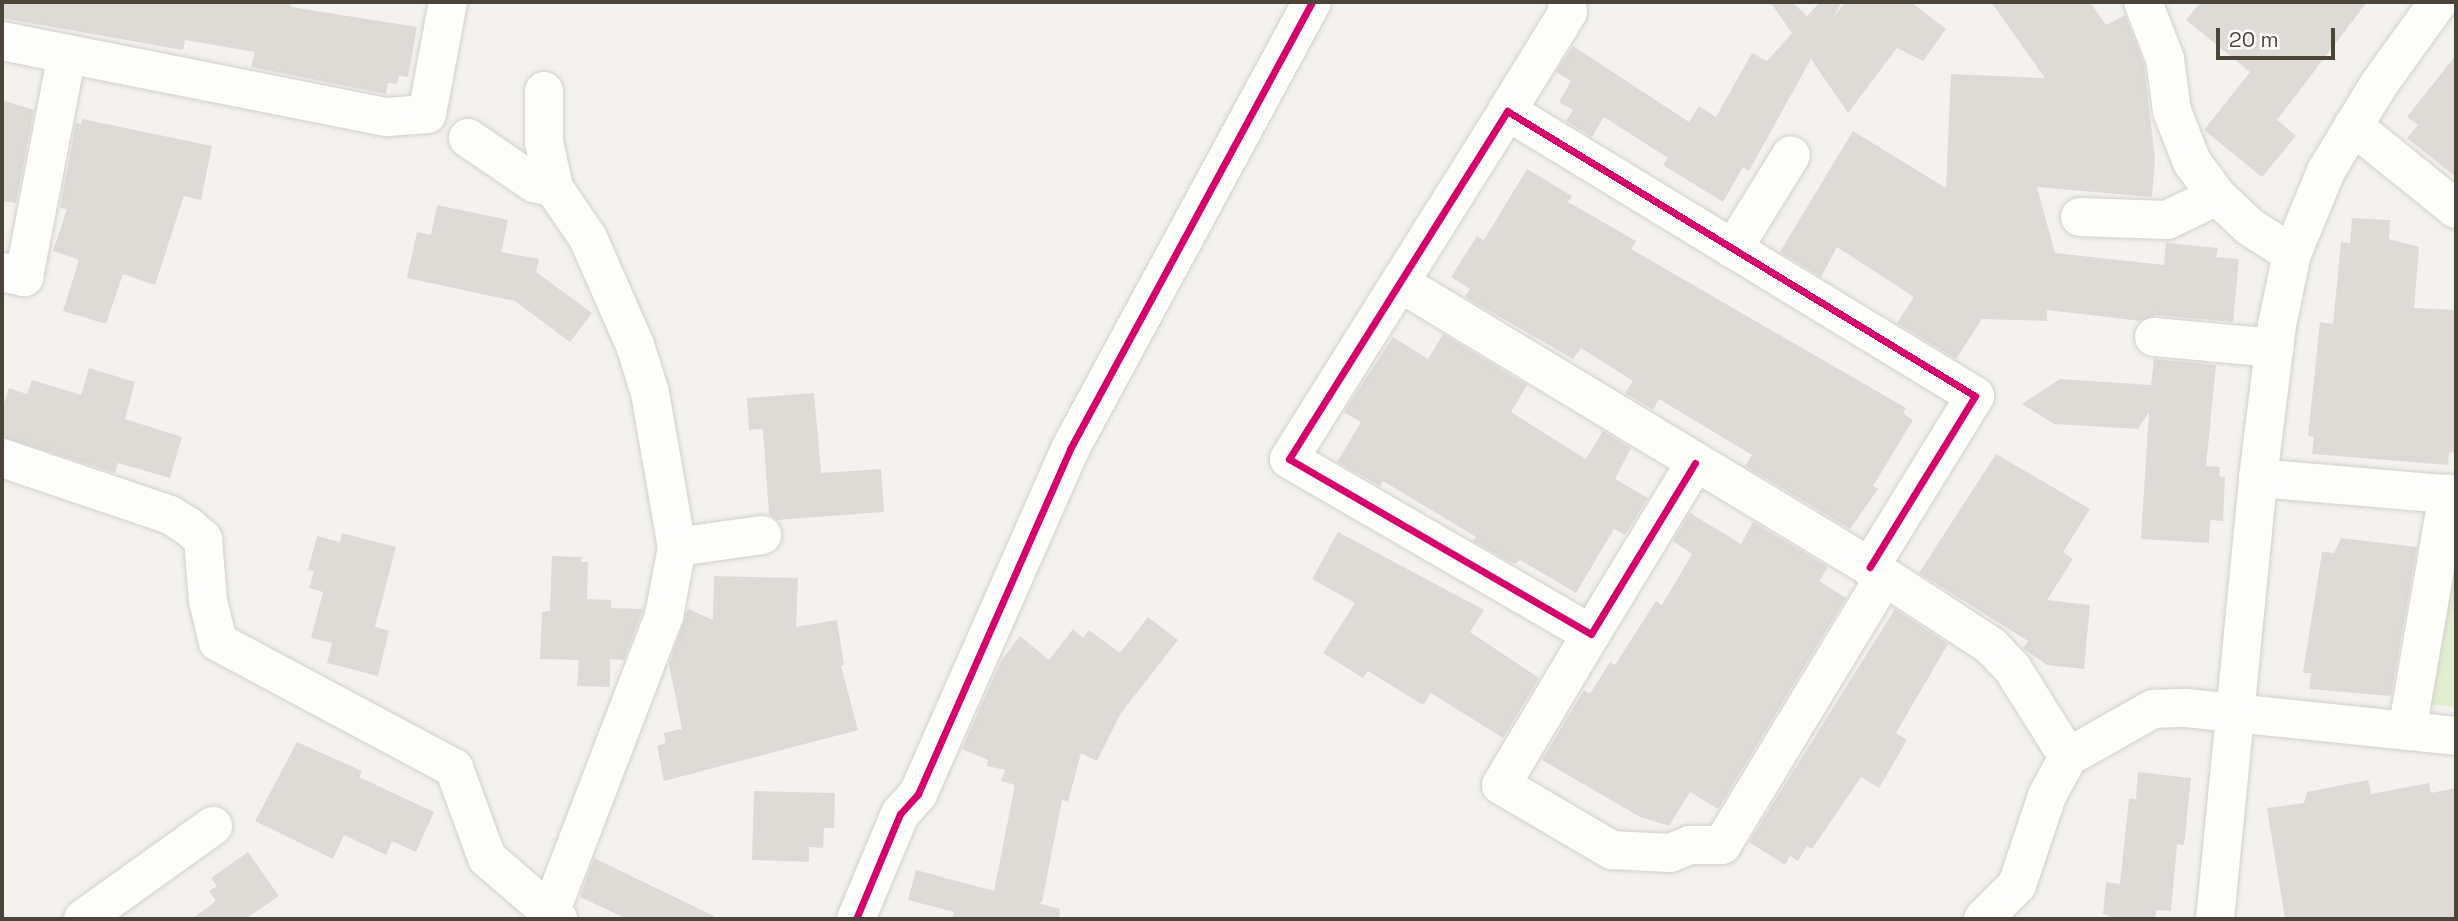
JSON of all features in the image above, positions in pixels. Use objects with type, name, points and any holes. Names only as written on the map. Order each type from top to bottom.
[{"type":"street","points":[[2,41],[387,117],[427,114],[448,2]]},
{"type":"street","points":[[857,919],[900,814],[918,794],[1070,449],[1312,2]]},
{"type":"street","points":[[1567,2],[1568,12],[1402,284],[1290,459],[1591,634]]},
{"type":"street","points":[[2143,2],[2165,59],[2179,137],[2217,196],[2250,227],[2292,254]]},
{"type":"street","points":[[2215,919],[2238,714],[2258,478],[2275,348],[2292,254],[2326,171],[2353,126],[2438,2]]},
{"type":"street","points":[[2,272],[24,277],[67,54]]},
{"type":"street","points":[[2,458],[170,515],[189,527],[203,539],[208,601],[218,642],[454,768],[487,858],[554,916],[664,616],[677,547],[654,412],[635,345],[588,238],[554,188],[544,142],[544,91]]},
{"type":"street","points":[[1507,111],[1975,396],[1721,845],[1690,845],[1670,853],[1612,850],[1501,785],[1695,463]]},
{"type":"street","points":[[2353,126],[2456,209]]},
{"type":"street","points":[[468,138],[534,183],[554,188]]},
{"type":"street","points":[[1733,248],[1791,155]]},
{"type":"street","points":[[2080,217],[2167,220],[2217,196]]},
{"type":"street","points":[[1402,284],[1877,573],[1991,646],[2012,668],[2068,757]]},
{"type":"street","points":[[2154,337],[2275,348]]},
{"type":"street","points":[[2258,478],[2452,495],[2407,730]]},
{"type":"street","points":[[677,547],[762,535]]},
{"type":"street","points":[[1983,919],[2017,885],[2047,796],[2068,757],[2153,709],[2238,714],[2456,736]]},
{"type":"street","points":[[83,919],[213,826]]},
{"type":"green space","points":[[2456,513],[2456,707],[2417,703]]},
{"type":"building","points":[[2,2],[292,2],[291,7],[417,27],[408,77],[399,76],[397,84],[388,83],[386,94],[251,67],[255,52],[185,40],[183,50],[2,18]]},
{"type":"building","points":[[1770,2],[1792,2],[1807,16],[1820,2],[1842,2],[1833,18],[1845,2],[1911,2],[1946,29],[1923,61],[1897,48],[1848,113],[1811,59],[1749,171],[1743,167],[1723,202],[1663,165],[1668,158],[1604,117],[1592,137],[1566,121],[1573,110],[1559,102],[1571,81],[1556,72],[1573,46],[1689,122],[1699,106],[1716,117],[1752,53],[1767,61],[1792,33]]},
{"type":"building","points":[[1991,2],[2090,2],[2106,25],[2125,15],[2144,64],[2155,159],[2152,197],[2037,187],[2055,253],[2164,265],[2166,243],[2218,248],[2216,257],[2239,259],[2233,322],[2156,315],[2141,321],[2047,310],[2047,321],[1982,319],[1956,359],[1897,323],[1914,297],[1837,247],[1821,277],[1780,252],[1853,131],[1946,188],[1951,74],[2045,78]]},
{"type":"building","points":[[2201,2],[2367,2],[2277,120],[2296,136],[2262,177],[2204,130],[2250,72],[2186,20]]},
{"type":"building","points":[[2456,55],[2456,177],[2407,138],[2418,125],[2407,117]]},
{"type":"building","points":[[2,100],[34,110],[16,203],[2,201]]},
{"type":"building","points":[[82,119],[212,146],[201,200],[184,196],[155,285],[123,274],[106,324],[63,311],[79,260],[53,251],[67,209],[60,208],[76,123],[81,124]]},
{"type":"building","points":[[1527,169],[1572,196],[1568,202],[1636,241],[1631,249],[1906,408],[1903,413],[1913,420],[1873,486],[1878,489],[1850,529],[1745,466],[1752,455],[1659,399],[1653,410],[1625,393],[1633,381],[1581,348],[1573,359],[1465,297],[1470,289],[1451,277],[1477,236],[1484,240]]},
{"type":"building","points":[[437,205],[508,220],[501,252],[539,259],[536,272],[592,313],[570,342],[515,301],[407,278],[417,232],[431,235]]},
{"type":"building","points":[[2352,218],[2390,220],[2389,239],[2419,247],[2414,308],[2456,310],[2456,453],[2449,452],[2448,465],[2312,454],[2314,437],[2308,436],[2320,322],[2333,324],[2341,242],[2350,243]]},
{"type":"building","points":[[1443,334],[1527,385],[1511,412],[1586,459],[1603,431],[1631,448],[1615,479],[1648,498],[1625,535],[1614,529],[1576,593],[1520,560],[1514,564],[1473,541],[1476,537],[1383,481],[1380,486],[1337,462],[1361,422],[1344,412],[1393,337],[1428,359]]},
{"type":"building","points":[[2154,359],[2216,365],[2206,466],[2220,467],[2219,476],[2225,477],[2223,521],[2210,520],[2209,543],[2141,539],[2149,412],[2138,429],[2054,424],[2022,404],[2060,379],[2151,385]]},
{"type":"building","points":[[89,368],[135,382],[125,419],[182,437],[170,478],[118,463],[115,473],[2,437],[2,409],[9,388],[27,394],[32,380],[81,395]]},
{"type":"building","points":[[814,393],[821,473],[881,469],[884,512],[777,520],[769,514],[763,429],[749,430],[747,398]]},
{"type":"building","points":[[1996,454],[2090,509],[2063,552],[2073,559],[2047,600],[2090,605],[2084,669],[2047,665],[2023,648],[2028,641],[1919,573]]},
{"type":"building","points":[[1690,513],[1741,544],[1753,522],[1828,567],[1819,581],[1846,598],[1718,809],[1690,792],[1669,826],[1640,817],[1542,760],[1584,690],[1590,694],[1610,662],[1615,665],[1656,601],[1662,605],[1692,554],[1673,541]]},
{"type":"building","points":[[1338,532],[1484,610],[1470,632],[1539,678],[1503,738],[1431,693],[1423,705],[1368,671],[1363,678],[1323,653],[1355,603],[1312,579]]},
{"type":"building","points":[[342,533],[396,547],[375,627],[389,631],[378,676],[327,663],[332,643],[311,638],[323,592],[309,588],[314,571],[308,570],[317,536],[340,542]]},
{"type":"building","points":[[2341,538],[2417,547],[2391,696],[2309,689],[2311,673],[2303,673],[2322,552],[2334,553]]},
{"type":"building","points":[[552,556],[582,557],[581,562],[588,562],[587,599],[611,600],[611,608],[643,609],[624,660],[610,659],[610,687],[577,686],[579,660],[540,659],[542,612],[550,611]]},
{"type":"building","points":[[714,576],[798,578],[796,627],[837,620],[844,665],[841,666],[858,730],[664,781],[657,746],[666,743],[664,733],[682,729],[669,664],[688,609],[713,620]]},
{"type":"building","points":[[1895,609],[1948,644],[1896,733],[1907,740],[1879,788],[1861,777],[1812,849],[1807,846],[1798,861],[1790,856],[1785,865],[1749,842]]},
{"type":"building","points":[[1148,617],[1178,640],[1121,713],[1097,761],[1081,753],[1068,802],[1062,800],[1042,902],[1038,903],[1060,909],[1059,919],[952,919],[954,912],[908,900],[916,870],[994,891],[1015,785],[1001,781],[1005,770],[987,766],[988,760],[962,749],[1001,661],[1020,636],[1049,660],[1073,629],[1083,638],[1089,630],[1120,653]]},
{"type":"building","points":[[297,742],[362,771],[359,777],[434,812],[416,852],[392,841],[386,855],[344,835],[333,859],[255,821]]},
{"type":"building","points":[[2138,772],[2191,778],[2184,845],[2177,844],[2171,911],[2156,910],[2155,919],[2108,919],[2109,915],[2103,914],[2106,882],[2120,884],[2129,798],[2136,799]]},
{"type":"building","points":[[2368,780],[2371,794],[2429,783],[2431,793],[2456,788],[2456,919],[2285,919],[2267,808],[2304,803],[2307,792]]},
{"type":"building","points":[[754,791],[835,793],[834,828],[824,828],[823,848],[809,847],[809,862],[752,860]]},
{"type":"building","points":[[248,852],[279,896],[245,919],[192,919],[216,901],[209,891],[217,886],[211,878]]},
{"type":"building","points":[[594,858],[720,919],[627,919],[580,897]]},
{"type":"cycle path","points":[[856,919],[900,814],[918,794],[1070,449],[1312,2]]},
{"type":"cycle path","points":[[1695,463],[1591,634],[1289,459],[1507,111],[1975,396],[1870,567]]}]
